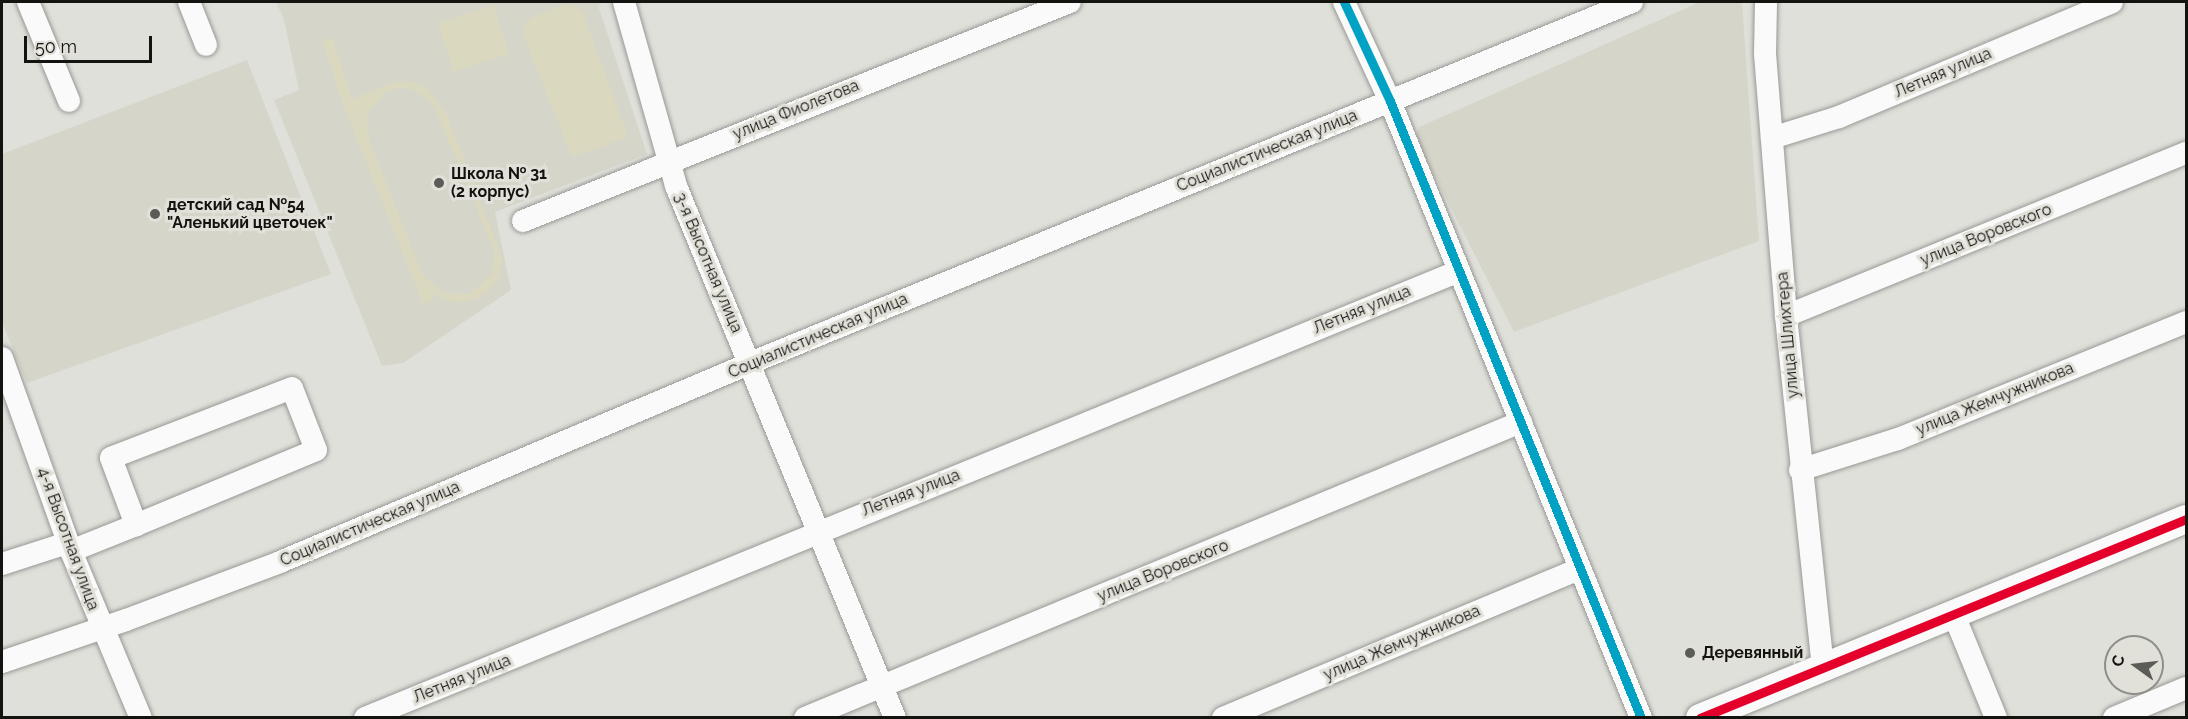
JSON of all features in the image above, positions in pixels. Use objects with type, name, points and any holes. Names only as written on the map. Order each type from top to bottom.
[{"type":"main road","points":[[1700,717],[2187,519]]},
{"type":"street","points":[[28,2],[69,101]]},
{"type":"street","points":[[189,2],[206,45]]},
{"type":"street","name":"3-я Высотная улица","points":[[624,2],[668,163],[895,717]]},
{"type":"street","name":"улица Фиолетова","points":[[523,221],[1070,2]]},
{"type":"street","points":[[1344,2],[1390,101],[1641,717]]},
{"type":"street","name":"Социалистическая улица","points":[[2,662],[280,562],[749,364],[1632,2]]},
{"type":"street","name":"улица Шлихтера","points":[[1766,2],[1772,138],[1786,316],[1800,470],[1823,668]]},
{"type":"street","name":"Летняя улица","points":[[1772,138],[1839,117],[2112,2]]},
{"type":"street","name":"улица Воровского","points":[[1786,316],[2187,153]]},
{"type":"street","name":"Летняя улица","points":[[365,717],[1459,271]]},
{"type":"street","name":"улица Жемчужникова","points":[[1800,470],[1898,439],[2187,322]]},
{"type":"street","name":"4-я Высотная улица","points":[[2,358],[69,547],[141,717]]},
{"type":"street","points":[[2,564],[69,547],[136,525],[316,450],[292,388],[111,458],[136,525]]},
{"type":"street","name":"улица Воровского","points":[[805,717],[1521,422]]},
{"type":"street","name":"улица Жемчужникова","points":[[1223,717],[1580,569]]},
{"type":"street","points":[[1954,615],[1996,717]]},
{"type":"street","points":[[2114,717],[2187,688]]},
{"type":"shaded area","name":"Школа № 31 (2 корпус)","points":[[276,2],[601,2],[599,8],[647,154],[495,212],[511,290],[403,363],[382,366],[274,100],[299,90],[284,20]]},
{"type":"shaded area","points":[[1700,2],[1742,2],[1759,241],[1514,332],[1415,137],[1419,127]]},
{"type":"shaded area","points":[[567,4],[582,10],[628,137],[572,157],[523,35],[523,25],[532,17]]},
{"type":"shaded area","points":[[494,5],[510,54],[454,72],[438,23]]},
{"type":"shaded area","points":[[332,37],[352,99],[398,81],[414,82],[428,89],[447,115],[503,260],[499,277],[488,291],[473,300],[457,303],[431,294],[433,300],[423,304],[342,102],[322,41]],"holes":[[[399,88],[412,89],[433,104],[494,250],[492,274],[470,294],[443,293],[423,275],[370,142],[367,120],[370,109],[387,92]]]},
{"type":"shaded area","name":"детский сад №54 \"Аленький цветочек\"","points":[[247,60],[331,274],[27,383],[2,322],[2,154]]},
{"type":"transit line","points":[[1344,2],[1390,101],[1641,718]]},
{"type":"transit line","points":[[1700,718],[2186,519]]},
{"type":"place","name":"Школа № 31 (2 корпус)","points":[[439,183]]},
{"type":"place","name":"детский сад №54 \"Аленький цветочек\"","points":[[155,214]]},
{"type":"place","name":"Деревянный","points":[[1690,653]]}]
